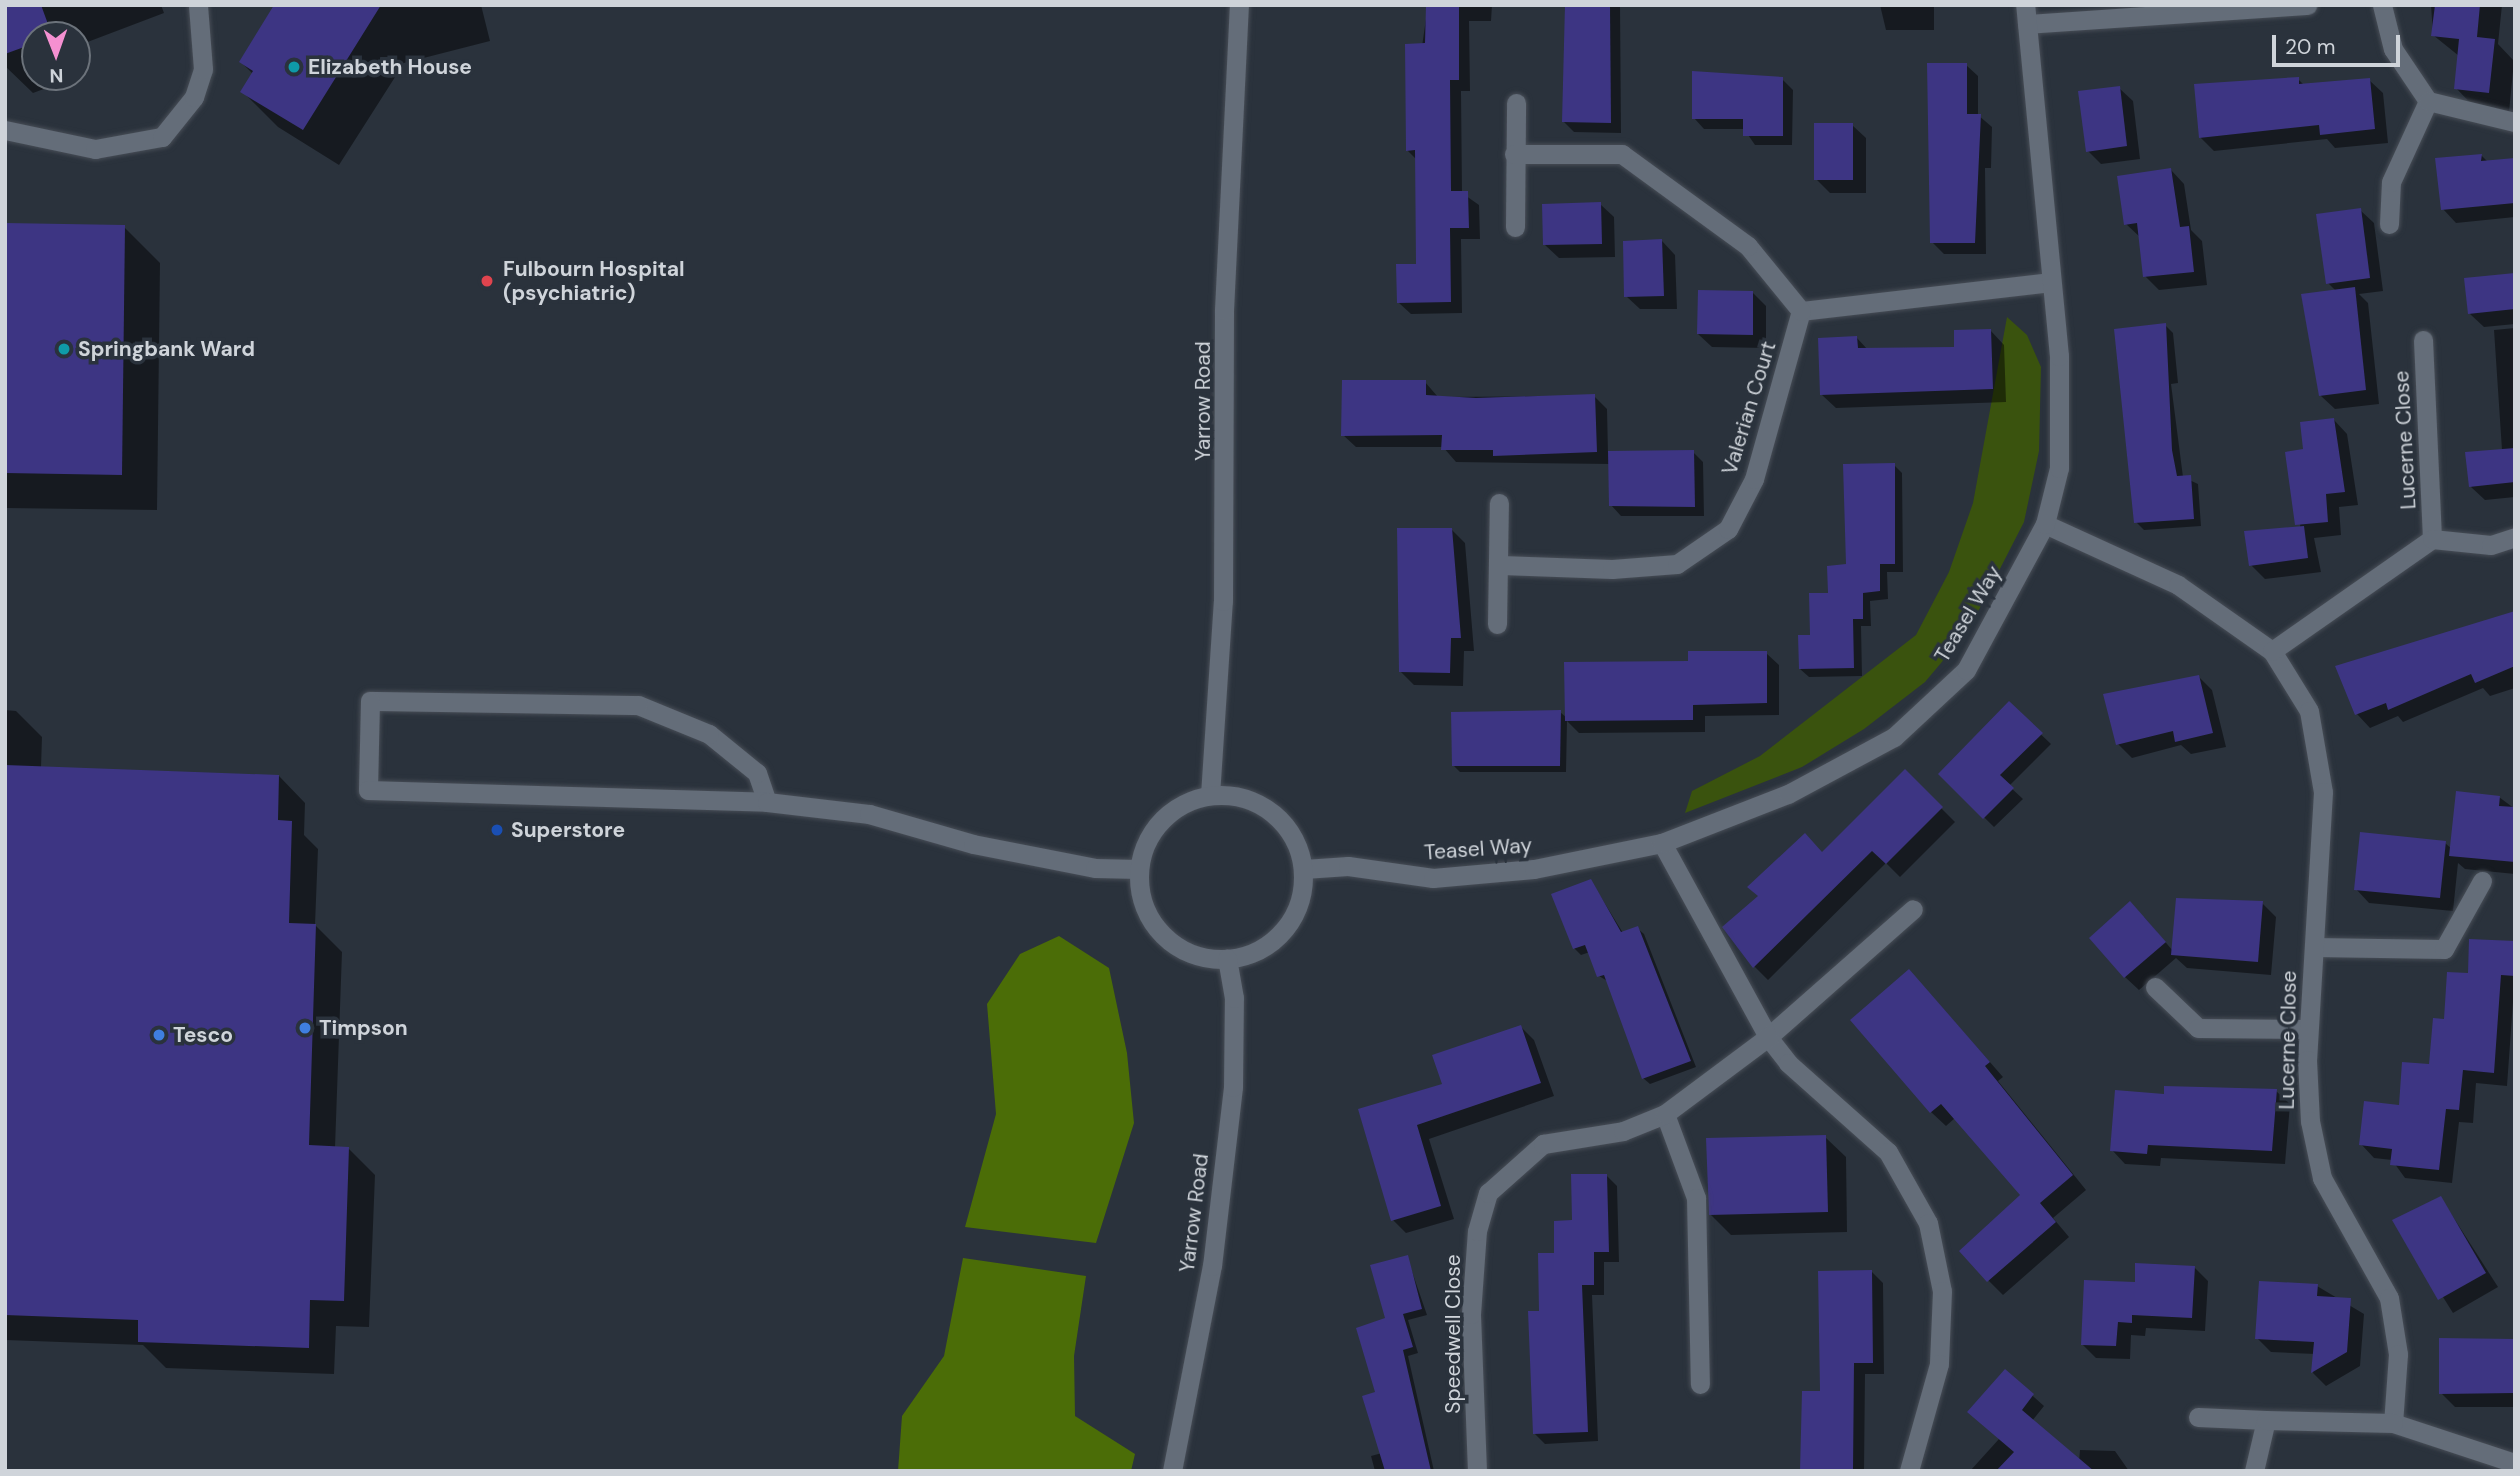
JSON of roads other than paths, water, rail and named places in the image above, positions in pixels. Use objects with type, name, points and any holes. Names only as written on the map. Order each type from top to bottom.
[{"type":"street","points":[[5,130],[95,149],[162,137],[194,97],[203,69],[198,5]]},
{"type":"street","name":"Yarrow Road","points":[[1210,795],[1223,601],[1224,310],[1239,5]]},
{"type":"street","points":[[2026,15],[2307,5]]},
{"type":"street","points":[[2382,5],[2393,49],[2428,101],[2515,122]]},
{"type":"street","name":"Teasel Way","points":[[1304,869],[1348,866],[1433,878],[1534,869],[1662,843],[1788,794],[1894,737],[1966,670],[2045,524],[2059,468],[2062,412],[2026,15]]},
{"type":"street","points":[[2389,224],[2391,182],[2428,101]]},
{"type":"street","points":[[1515,228],[1516,103]]},
{"type":"street","points":[[1514,154],[1622,154],[1748,246],[1801,311],[2050,282]]},
{"type":"street","name":"Valerian Court","points":[[1502,565],[1612,569],[1677,564],[1728,529],[1754,480],[1801,311]]},
{"type":"street","name":"Lucerne Close","points":[[2423,340],[2432,538]]},
{"type":"street","points":[[1497,624],[1502,565],[1499,503]]},
{"type":"street","name":"Lucerne Close","points":[[2045,524],[2178,585],[2272,651],[2309,711],[2323,792],[2308,1030],[2310,1121],[2322,1178],[2389,1298],[2398,1354],[2393,1423]]},
{"type":"street","points":[[2272,651],[2432,538],[2491,545],[2515,537]]},
{"type":"street","points":[[767,802],[757,774],[709,734],[638,705],[370,701],[368,790],[767,802],[869,814],[973,844],[1095,868],[1139,869]]},
{"type":"street","points":[[1210,795],[1232,795],[1272,812],[1293,838],[1304,869],[1297,907],[1275,939],[1227,959],[1187,952],[1156,927],[1146,909],[1139,869],[1155,828],[1170,812],[1210,795]]},
{"type":"street","points":[[1662,843],[1768,1037],[1788,1063],[1888,1152],[1928,1223],[1942,1291],[1939,1364],[1909,1471]]},
{"type":"street","points":[[2314,947],[2444,949],[2482,881]]},
{"type":"street","name":"Speedwell Close","points":[[1476,1471],[1471,1314],[1477,1231],[1488,1193],[1543,1144],[1623,1131],[1665,1114],[1768,1037],[1913,909]]},
{"type":"street","name":"Yarrow Road","points":[[1172,1471],[1212,1266],[1233,1087],[1234,998],[1227,959]]},
{"type":"street","points":[[2155,987],[2198,1028],[2308,1030]]},
{"type":"street","points":[[1665,1114],[1696,1198],[1700,1384]]},
{"type":"street","points":[[2198,1417],[2393,1423],[2515,1462]]},
{"type":"street","points":[[2254,1471],[2266,1420]]},
{"type":"place","name":"Elizabeth House","points":[[294,67]]},
{"type":"place","name":"Fulbourn Hospital (psychiatric)","points":[[487,281]]},
{"type":"place","name":"Springbank Ward","points":[[64,349]]},
{"type":"place","name":"Superstore","points":[[497,830]]},
{"type":"place","name":"Timpson","points":[[305,1028]]},
{"type":"place","name":"Tesco","points":[[159,1035]]}]
